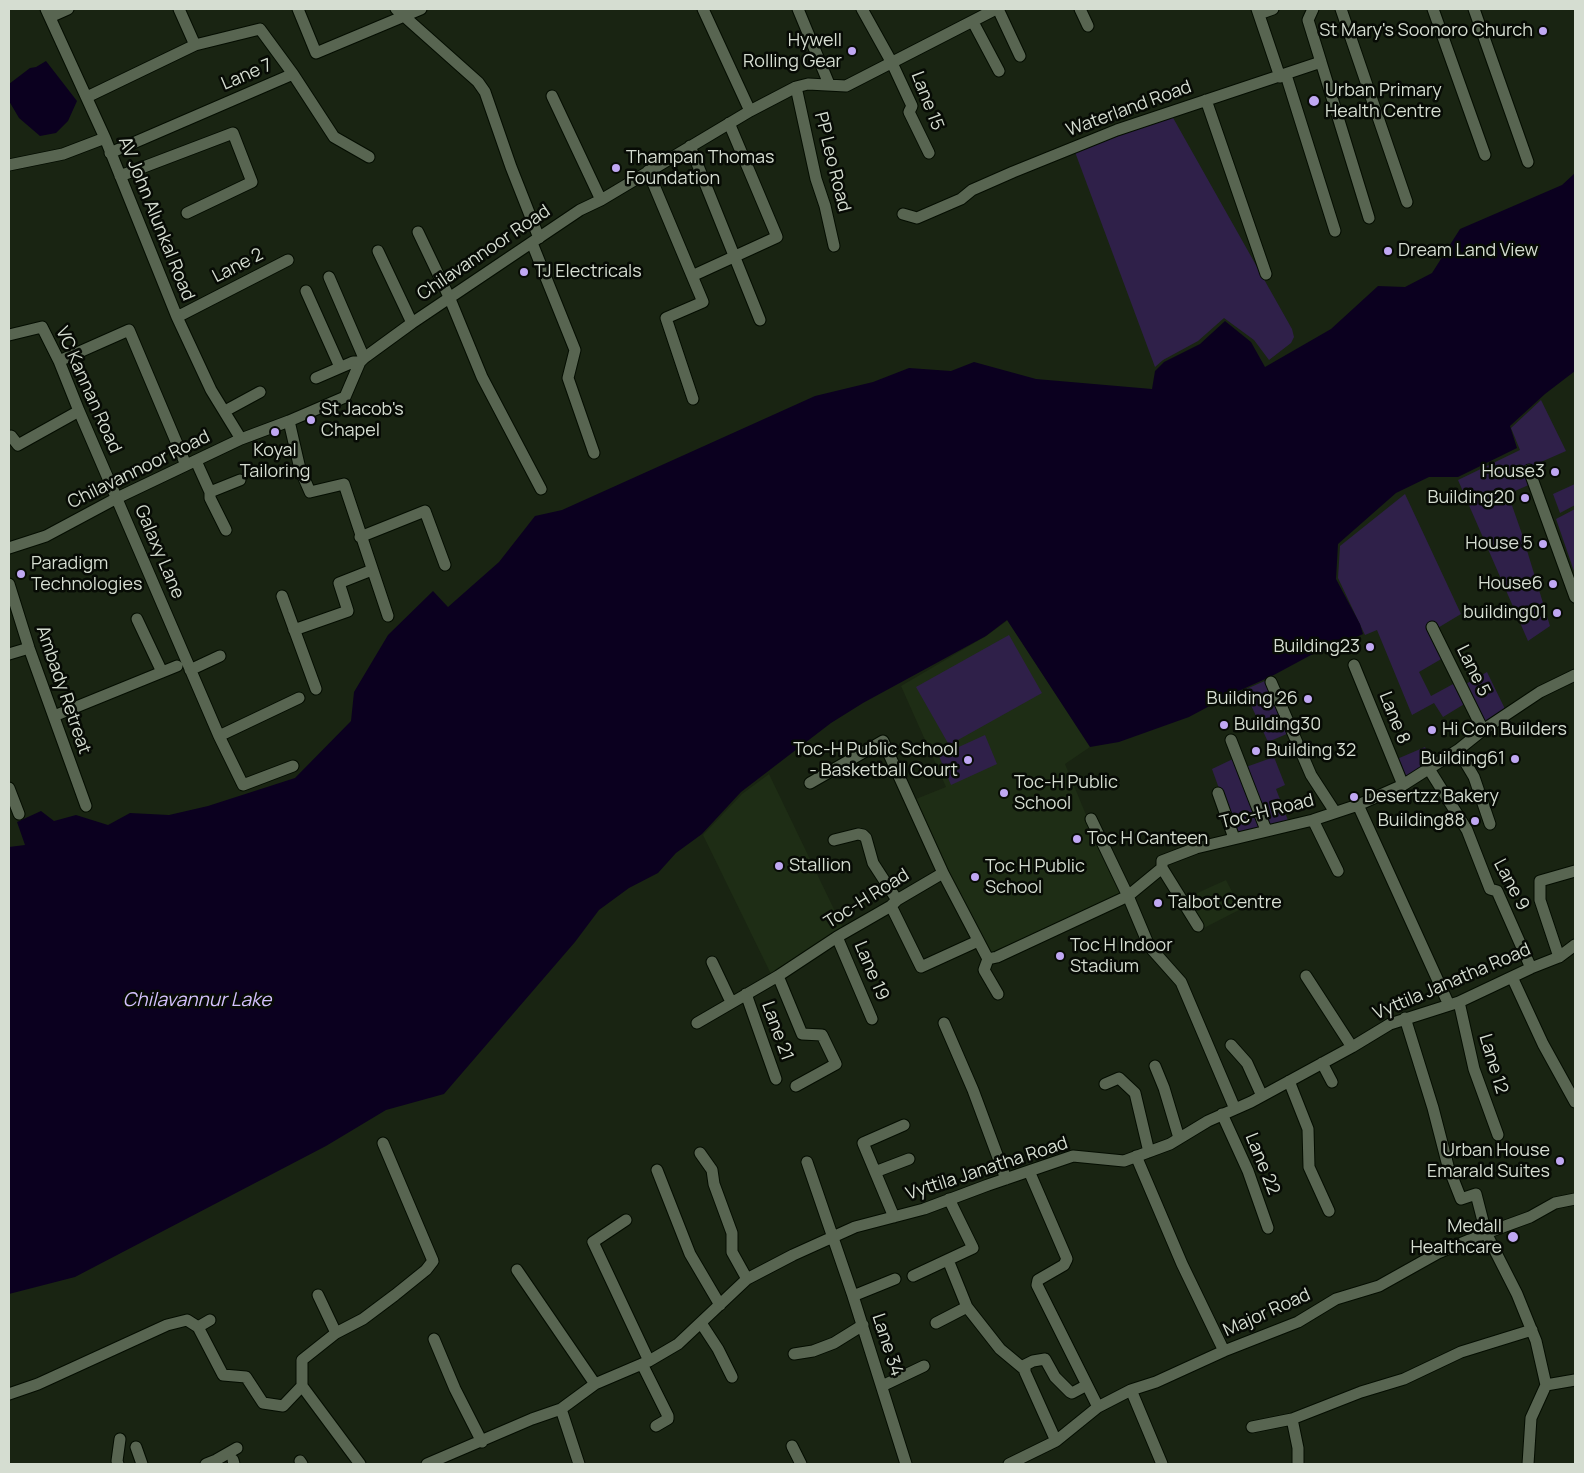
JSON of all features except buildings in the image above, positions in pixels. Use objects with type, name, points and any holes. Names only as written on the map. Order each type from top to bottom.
[{"type":"street","points":[[48,13],[68,9]]},
{"type":"street","points":[[179,9],[195,45]]},
{"type":"street","points":[[298,9],[316,52],[400,12],[421,9]]},
{"type":"street","points":[[703,9],[750,111]]},
{"type":"street","points":[[798,9],[829,84]]},
{"type":"street","name":"Lane 15","points":[[862,9],[892,63],[912,106],[909,112],[929,153]]},
{"type":"street","points":[[997,9],[1020,56]]},
{"type":"street","name":"Chilavannoor Road","points":[[9,548],[46,536],[117,498],[241,439],[345,397],[362,360],[412,323],[580,210],[601,200],[750,111],[796,87],[808,84],[846,86],[997,9]]},
{"type":"street","points":[[1080,9],[1088,26]]},
{"type":"street","points":[[1274,9],[1258,11],[1283,76],[1335,231]]},
{"type":"street","points":[[1313,9],[1308,20],[1369,218]]},
{"type":"street","points":[[1341,9],[1407,202]]},
{"type":"street","points":[[1433,9],[1485,155]]},
{"type":"street","points":[[1474,9],[1528,162]]},
{"type":"street","points":[[400,12],[478,82],[485,92],[535,241],[575,350],[568,378],[594,453]]},
{"type":"street","name":"AV John Alunkal Road","points":[[48,13],[105,138],[177,317],[211,390],[241,439]]},
{"type":"street","points":[[973,22],[999,71]]},
{"type":"street","points":[[195,45],[260,29],[293,74]]},
{"type":"street","points":[[87,97],[211,38]]},
{"type":"street","name":"Waterland Road","points":[[903,214],[917,218],[962,199],[972,190],[1117,130],[1321,62]]},
{"type":"street","name":"Lane 7","points":[[110,153],[293,74],[334,137],[368,157]]},
{"type":"street","name":"PP Leo Road","points":[[796,87],[816,179],[825,206],[834,246]]},
{"type":"street","points":[[552,96],[601,200]]},
{"type":"street","points":[[1206,100],[1266,274]]},
{"type":"street","points":[[692,276],[777,237],[729,123]]},
{"type":"street","points":[[120,176],[233,133],[252,182],[186,213]]},
{"type":"street","points":[[9,166],[63,154],[105,138]]},
{"type":"street","points":[[690,146],[736,256],[760,320]]},
{"type":"street","points":[[648,171],[703,302],[666,318],[693,398]]},
{"type":"street","points":[[418,232],[450,299],[482,377],[541,489]]},
{"type":"street","points":[[378,252],[412,323]]},
{"type":"street","name":"Lane 2","points":[[177,317],[288,260]]},
{"type":"street","points":[[316,378],[362,360],[329,277]]},
{"type":"street","points":[[306,291],[340,367]]},
{"type":"street","name":"VC Kannan Road","points":[[9,335],[42,328],[59,361],[78,411],[117,498]]},
{"type":"street","points":[[59,361],[129,330],[191,463],[210,492],[210,498],[226,530]]},
{"type":"street","points":[[225,411],[260,392]]},
{"type":"street","points":[[9,438],[10,436],[18,446],[78,411]]},
{"type":"street","points":[[289,421],[300,469],[310,492],[344,484],[360,537],[388,616]]},
{"type":"street","points":[[1529,470],[1575,597]]},
{"type":"street","points":[[210,492],[240,480]]},
{"type":"street","name":"Galaxy Lane","points":[[117,498],[168,621],[243,785],[293,766]]},
{"type":"street","points":[[360,537],[425,511],[445,564]]},
{"type":"street","points":[[294,630],[348,611],[339,583],[372,570]]},
{"type":"street","name":"Ambady Retreat","points":[[9,584],[29,648],[86,806]]},
{"type":"street","points":[[282,596],[316,689]]},
{"type":"street","points":[[137,619],[162,672]]},
{"type":"street","name":"Lane 5","points":[[1432,627],[1483,730]]},
{"type":"street","points":[[9,654],[29,648]]},
{"type":"street","points":[[190,670],[220,656]]},
{"type":"street","name":"Lane 8","points":[[1354,665],[1402,785]]},
{"type":"street","points":[[54,716],[177,666]]},
{"type":"street","name":"Toc-H Road","points":[[988,960],[997,958],[1128,896],[1162,868],[1162,861],[1196,848],[1313,820],[1358,805],[1402,785],[1458,750],[1483,730],[1540,692],[1575,676]]},
{"type":"street","points":[[1270,682],[1311,775],[1335,812]]},
{"type":"street","points":[[219,736],[299,698]]},
{"type":"street","points":[[1231,740],[1266,830]]},
{"type":"street","points":[[810,783],[883,741],[943,873],[988,960],[984,970],[998,994]]},
{"type":"street","points":[[1458,750],[1474,777],[1490,824]]},
{"type":"street","name":"Lane 9","points":[[1429,769],[1467,830],[1490,889],[1497,891],[1531,968]]},
{"type":"street","points":[[9,788],[19,814]]},
{"type":"street","points":[[1218,793],[1234,838]]},
{"type":"street","name":"Lane 12","points":[[1358,805],[1417,937],[1454,1003],[1474,1069],[1498,1135]]},
{"type":"street","points":[[1091,819],[1128,896],[1149,946],[1181,982],[1235,1109]]},
{"type":"street","points":[[1313,820],[1338,871]]},
{"type":"street","points":[[834,840],[858,834],[866,838],[873,863],[894,903],[921,967],[978,941]]},
{"type":"street","points":[[1162,868],[1198,926]]},
{"type":"street","points":[[1559,957],[1540,900],[1540,881],[1575,871]]},
{"type":"street","name":"Toc-H Road","points":[[697,1023],[778,976],[837,937],[943,873]]},
{"type":"street","name":"Lane 19","points":[[837,937],[872,1019]]},
{"type":"street","name":"Vyttila Janatha Road","points":[[427,1464],[532,1419],[561,1410],[595,1384],[645,1362],[678,1344],[747,1279],[832,1237],[855,1227],[924,1209],[1006,1178],[1073,1156],[1124,1161],[1170,1144],[1208,1121],[1262,1096],[1352,1047],[1390,1024],[1454,1003],[1559,957],[1575,945]]},
{"type":"street","points":[[712,962],[731,1002]]},
{"type":"street","points":[[778,976],[802,1034],[822,1035],[836,1064],[796,1086]]},
{"type":"street","points":[[1306,976],[1352,1047]]},
{"type":"street","points":[[1512,977],[1543,1044],[1575,1102]]},
{"type":"street","name":"Lane 21","points":[[746,994],[776,1079]]},
{"type":"street","points":[[1405,1018],[1433,1108],[1448,1166],[1461,1199],[1476,1194],[1486,1232],[1517,1294],[1532,1330],[1546,1385],[1531,1418],[1528,1464]]},
{"type":"street","points":[[944,1023],[973,1090],[1006,1178]]},
{"type":"street","points":[[1231,1045],[1248,1063],[1262,1096]]},
{"type":"street","points":[[1322,1062],[1332,1082]]},
{"type":"street","points":[[1155,1066],[1164,1088],[1179,1138]]},
{"type":"street","points":[[1105,1084],[1119,1078],[1134,1093],[1149,1152]]},
{"type":"street","points":[[1289,1081],[1308,1129],[1309,1167],[1329,1211]]},
{"type":"street","name":"Lane 22","points":[[1222,1114],[1248,1171],[1268,1228]]},
{"type":"street","points":[[894,1217],[863,1143],[904,1125]]},
{"type":"street","points":[[360,1464],[302,1386],[302,1360],[336,1333],[364,1319],[426,1270],[433,1261],[383,1143]]},
{"type":"street","points":[[700,1153],[712,1170],[714,1184],[732,1233],[732,1252],[747,1279]]},
{"type":"street","points":[[1136,1156],[1182,1264],[1224,1351]]},
{"type":"street","points":[[875,1172],[909,1159]]},
{"type":"street","name":"Lane 34","points":[[806,1162],[853,1296],[906,1464]]},
{"type":"street","points":[[657,1170],[690,1254],[720,1305]]},
{"type":"street","points":[[1029,1171],[1067,1259],[1064,1265],[1039,1279],[1037,1285],[1098,1407]]},
{"type":"street","points":[[913,1276],[972,1248],[949,1199]]},
{"type":"street","name":"Major Road","points":[[1015,1463],[1056,1441],[1098,1407],[1131,1390],[1156,1382],[1224,1351],[1298,1322],[1336,1299],[1379,1286],[1438,1253],[1486,1232],[1530,1217],[1555,1203],[1575,1199]]},
{"type":"street","points":[[626,1220],[593,1242],[668,1416],[668,1419],[656,1426]]},
{"type":"street","points":[[948,1260],[967,1307],[1000,1349],[1024,1369],[1056,1441]]},
{"type":"street","points":[[517,1270],[595,1384]]},
{"type":"street","points":[[853,1296],[895,1279]]},
{"type":"street","points":[[318,1295],[336,1333]]},
{"type":"street","points":[[936,1323],[967,1307]]},
{"type":"street","points":[[9,1394],[38,1384],[167,1325],[187,1320],[198,1327],[224,1375],[246,1377],[263,1403],[283,1406],[302,1386]]},
{"type":"street","points":[[198,1327],[210,1320]]},
{"type":"street","points":[[701,1323],[718,1349],[732,1378]]},
{"type":"street","points":[[794,1354],[813,1351],[834,1343],[862,1326]]},
{"type":"street","points":[[1252,1428],[1292,1419],[1361,1392],[1404,1379],[1461,1352],[1532,1330]]},
{"type":"street","points":[[434,1339],[455,1389],[482,1442]]},
{"type":"street","points":[[1024,1369],[1027,1363],[1045,1359],[1055,1377],[1070,1392],[1075,1392],[1087,1386]]},
{"type":"street","points":[[882,1386],[924,1366]]},
{"type":"street","points":[[1546,1385],[1575,1380]]},
{"type":"street","points":[[1131,1390],[1162,1464]]},
{"type":"street","points":[[561,1410],[579,1464]]},
{"type":"street","points":[[1292,1419],[1298,1448],[1298,1464]]},
{"type":"street","points":[[118,1464],[120,1439]]},
{"type":"street","points":[[792,1446],[801,1464]]},
{"type":"street","points":[[136,1448],[142,1464]]},
{"type":"street","points":[[206,1464],[236,1448]]},
{"type":"shaded area","points":[[1172,116],[1292,329],[1294,337],[1291,343],[1269,360],[1254,340],[1224,318],[1198,341],[1163,360],[1155,367],[1075,152]]},
{"type":"shaded area","points":[[1541,400],[1566,451],[1525,469],[1531,484],[1508,494],[1550,626],[1528,641],[1458,480],[1520,450],[1511,428]]},
{"type":"shaded area","points":[[1575,484],[1575,505],[1560,513],[1553,494]]},
{"type":"shaded area","points":[[1405,494],[1461,614],[1436,629],[1443,658],[1419,672],[1431,696],[1455,683],[1466,703],[1443,717],[1434,703],[1412,715],[1377,630],[1365,635],[1338,578],[1340,546]]},
{"type":"shaded area","points":[[1575,509],[1575,574],[1556,519]]},
{"type":"shaded area","name":"Toc-H Public School","points":[[1008,620],[1090,747],[1065,764],[1122,892],[1088,911],[987,954],[948,874],[916,799],[946,787],[901,686],[986,636]]},
{"type":"shaded area","points":[[1009,635],[1042,693],[949,745],[916,687]]},
{"type":"shaded area","points":[[1487,672],[1505,709],[1488,722],[1483,721],[1464,685]]},
{"type":"shaded area","points":[[1267,680],[1289,733],[1268,742],[1244,690]]},
{"type":"shaded area","name":"Toc-H Public School - Basketball Court","points":[[985,735],[997,764],[951,785],[939,756]]},
{"type":"shaded area","points":[[1425,747],[1432,763],[1408,779],[1404,777],[1397,759]]},
{"type":"shaded area","points":[[1274,757],[1285,785],[1276,789],[1289,823],[1268,826],[1246,767]]},
{"type":"shaded area","points":[[1235,758],[1262,827],[1235,833],[1212,769]]},
{"type":"shaded area","points":[[769,774],[843,928],[771,974],[703,835],[742,794]]},
{"type":"shaded area","points":[[1226,880],[1241,909],[1204,928],[1184,899]]},
{"type":"water","points":[[46,61],[77,101],[68,121],[56,133],[40,136],[19,118],[9,101],[9,84],[30,68]]},
{"type":"water","name":"Chilavannur Lake","points":[[1575,173],[1575,371],[1545,394],[1510,426],[1517,448],[1458,477],[1429,477],[1396,493],[1338,544],[1336,579],[1360,624],[1363,634],[1311,655],[1189,717],[1119,742],[1090,747],[1007,620],[986,636],[863,703],[831,723],[741,792],[702,834],[676,853],[658,873],[629,888],[599,910],[575,942],[444,1094],[386,1110],[326,1146],[75,1277],[9,1294],[9,847],[25,845],[17,822],[41,811],[54,821],[76,815],[108,825],[130,813],[169,815],[208,806],[295,778],[351,721],[354,692],[388,635],[433,591],[448,607],[499,562],[535,516],[562,510],[815,396],[873,382],[909,368],[951,371],[974,362],[1036,379],[1152,389],[1155,371],[1164,362],[1200,344],[1225,321],[1251,342],[1265,367],[1331,329],[1378,286],[1405,287],[1432,273],[1460,229],[1562,185]]},
{"type":"place","name":"St Mary's Soonoro Church","points":[[1543,31]]},
{"type":"place","name":"Hywell Rolling Gear","points":[[852,51]]},
{"type":"place","name":"Urban Primary Health Centre","points":[[1314,101]]},
{"type":"place","name":"Thampan Thomas Foundation","points":[[616,168]]},
{"type":"place","name":"Dream Land View","points":[[1388,251]]},
{"type":"place","name":"TJ Electricals","points":[[524,272]]},
{"type":"place","name":"St Jacob's Chapel","points":[[311,420]]},
{"type":"place","name":"Koyal Tailoring","points":[[275,432]]},
{"type":"place","name":"House3","points":[[1555,472]]},
{"type":"place","name":"Building20","points":[[1525,498]]},
{"type":"place","name":"House 5","points":[[1543,544]]},
{"type":"place","name":"Paradigm Technologies","points":[[21,574]]},
{"type":"place","name":"House6","points":[[1553,584]]},
{"type":"place","name":"building01","points":[[1557,613]]},
{"type":"place","name":"Building23","points":[[1370,647]]},
{"type":"place","name":"Building 26","points":[[1308,699]]},
{"type":"place","name":"Building30","points":[[1224,725]]},
{"type":"place","name":"Hi Con Builders","points":[[1432,730]]},
{"type":"place","name":"Building 32","points":[[1256,751]]},
{"type":"place","name":"Building61","points":[[1515,759]]},
{"type":"place","name":"Toc-H Public School - Basketball Court","points":[[968,760]]},
{"type":"place","name":"Toc-H Public School","points":[[1004,793]]},
{"type":"place","name":"Desertzz Bakery","points":[[1354,797]]},
{"type":"place","name":"Building88","points":[[1475,821]]},
{"type":"place","name":"Toc H Canteen","points":[[1077,839]]},
{"type":"place","name":"Stallion","points":[[779,866]]},
{"type":"place","name":"Toc H Public School","points":[[975,877]]},
{"type":"place","name":"Talbot Centre","points":[[1158,903]]},
{"type":"place","name":"Toc H Indoor Stadium","points":[[1060,956]]},
{"type":"place","name":"Urban House Emarald Suites","points":[[1560,1161]]},
{"type":"place","name":"Medall Healthcare","points":[[1513,1237]]}]
